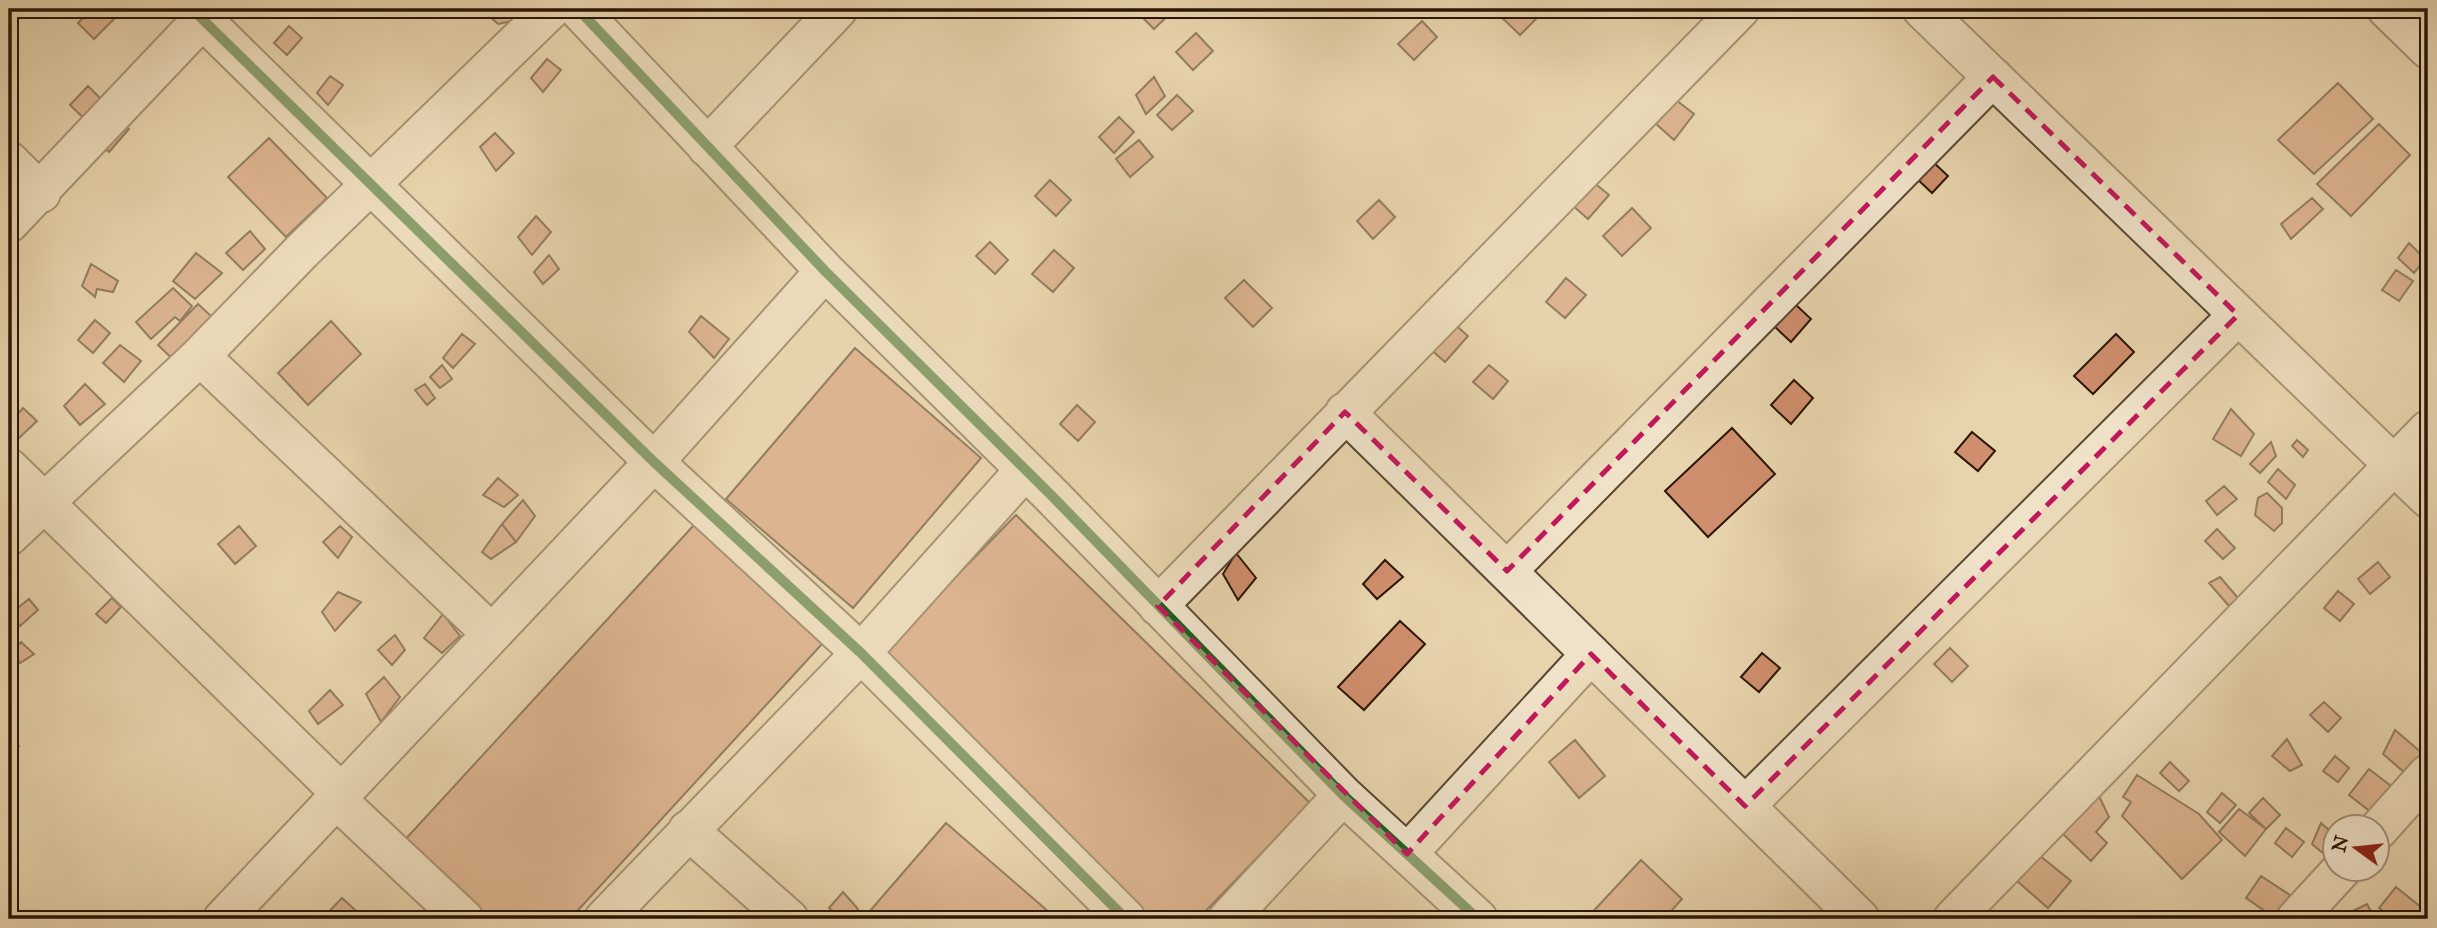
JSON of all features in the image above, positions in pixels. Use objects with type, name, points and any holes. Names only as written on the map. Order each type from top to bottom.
[{"type":"street","points":[[9,536],[200,356],[302,251],[551,9]]},
{"type":"street","points":[[578,9],[825,271],[1025,470],[1343,795],[1478,919]]},
{"type":"street","points":[[708,147],[838,9]]},
{"type":"street","points":[[1158,606],[1740,9]]},
{"type":"street","points":[[1922,9],[2428,498]]},
{"type":"street","points":[[2387,9],[2428,49]]},
{"type":"street","points":[[9,223],[41,193],[202,12],[372,185],[654,462],[861,653],[1126,919]]},
{"type":"street","points":[[1507,571],[1993,77]]},
{"type":"street","points":[[9,161],[41,193]]},
{"type":"street","points":[[223,919],[654,462],[825,271]]},
{"type":"street","points":[[1745,806],[2238,315]]},
{"type":"street","points":[[200,356],[491,633]]},
{"type":"street","points":[[1345,412],[1860,919]]},
{"type":"street","points":[[1957,918],[2428,430]]},
{"type":"street","points":[[9,468],[464,919]]},
{"type":"street","points":[[604,919],[861,653],[1025,470]]},
{"type":"street","points":[[1407,854],[1591,654]]},
{"type":"street","points":[[2392,814],[2428,774]]},
{"type":"street","points":[[1228,919],[1343,795]]},
{"type":"street","points":[[688,830],[789,919]]},
{"type":"street","points":[[2296,919],[2329,883]]},
{"type":"highlighted area","points":[[1993,77],[2238,315],[1745,806],[1591,654],[1407,854],[1158,606],[1345,412],[1507,571]]},
{"type":"building","points":[[92,9],[106,9],[115,18],[94,39],[78,23]]},
{"type":"building","points":[[495,9],[521,9],[527,18],[498,24],[488,15]]},
{"type":"building","points":[[1175,9],[1154,29],[1136,11]]},
{"type":"building","points":[[1493,9],[1534,9],[1540,15],[1520,35]]},
{"type":"building","points":[[1422,21],[1437,37],[1414,60],[1398,44]]},
{"type":"building","points":[[289,26],[302,38],[287,55],[274,43]]},
{"type":"building","points":[[1196,33],[1213,51],[1193,70],[1176,52]]},
{"type":"building","points":[[547,59],[561,70],[543,92],[531,78]]},
{"type":"building","points":[[330,76],[343,85],[328,105],[317,93]]},
{"type":"building","points":[[1154,77],[1165,96],[1146,114],[1136,95]]},
{"type":"building","points":[[2338,83],[2373,119],[2314,174],[2278,140]]},
{"type":"building","points":[[88,86],[110,108],[92,126],[70,105]]},
{"type":"building","points":[[1177,95],[1193,111],[1172,130],[1157,115]]},
{"type":"building","points":[[1676,100],[1694,114],[1674,140],[1656,124]]},
{"type":"building","points":[[115,116],[129,129],[109,152],[94,139]]},
{"type":"building","points":[[1119,117],[1134,132],[1114,153],[1099,137]]},
{"type":"building","points":[[2379,124],[2410,155],[2351,216],[2317,184]]},
{"type":"building","points":[[495,133],[514,153],[496,171],[480,147]]},
{"type":"building","points":[[269,138],[327,198],[286,237],[228,177]]},
{"type":"building","points":[[1139,140],[1153,157],[1130,177],[1116,159]]},
{"type":"building","points":[[1931,160],[1948,176],[1932,193],[1914,176]]},
{"type":"building","points":[[1050,180],[1071,200],[1056,216],[1035,196]]},
{"type":"building","points":[[1591,180],[1609,195],[1588,219],[1571,204]]},
{"type":"building","points":[[2312,198],[2323,209],[2291,239],[2281,224]]},
{"type":"building","points":[[1379,200],[1395,217],[1373,239],[1357,221]]},
{"type":"building","points":[[1632,208],[1651,228],[1622,256],[1603,236]]},
{"type":"building","points":[[536,216],[551,232],[532,255],[518,237]]},
{"type":"building","points":[[250,231],[265,249],[243,270],[226,253]]},
{"type":"building","points":[[990,242],[1008,260],[995,274],[976,256]]},
{"type":"building","points":[[2409,243],[2425,259],[2414,273],[2398,258]]},
{"type":"building","points":[[1054,250],[1074,268],[1053,292],[1032,274]]},
{"type":"building","points":[[196,253],[222,273],[195,299],[173,281]]},
{"type":"building","points":[[549,255],[559,269],[543,284],[534,272]]},
{"type":"building","points":[[91,264],[118,281],[113,292],[97,289],[95,297],[82,286]]},
{"type":"building","points":[[2396,270],[2413,281],[2399,301],[2382,290]]},
{"type":"building","points":[[1566,278],[1586,295],[1565,318],[1546,302]]},
{"type":"building","points":[[1244,280],[1272,308],[1253,327],[1225,298]]},
{"type":"building","points":[[173,288],[192,306],[180,321],[175,317],[151,339],[136,322]]},
{"type":"building","points":[[198,304],[223,327],[183,369],[158,345]]},
{"type":"building","points":[[1795,304],[1811,319],[1791,342],[1775,327]]},
{"type":"building","points":[[701,316],[729,339],[714,358],[689,332]]},
{"type":"building","points":[[95,320],[110,333],[93,353],[78,340]]},
{"type":"building","points":[[1450,320],[1468,336],[1445,362],[1428,347]]},
{"type":"building","points":[[331,321],[361,354],[308,405],[278,373]]},
{"type":"building","points":[[462,334],[475,344],[453,368],[443,358]]},
{"type":"building","points":[[2116,334],[2134,352],[2093,394],[2074,376]]},
{"type":"building","points":[[120,345],[141,361],[124,382],[103,363]]},
{"type":"building","points":[[855,348],[981,458],[853,608],[726,499]]},
{"type":"building","points":[[442,365],[452,379],[440,388],[430,377]]},
{"type":"building","points":[[1489,365],[1508,381],[1493,399],[1473,382]]},
{"type":"building","points":[[1794,380],[1813,398],[1791,424],[1771,405]]},
{"type":"building","points":[[85,384],[105,404],[80,425],[64,406]]},
{"type":"building","points":[[425,384],[435,398],[427,405],[415,390]]},
{"type":"building","points":[[1077,405],[1095,422],[1078,441],[1060,424]]},
{"type":"building","points":[[23,408],[37,421],[18,439],[9,431],[9,424]]},
{"type":"building","points":[[2231,409],[2254,434],[2241,456],[2213,439]]},
{"type":"building","points":[[1732,428],[1775,474],[1708,537],[1665,491]]},
{"type":"building","points":[[1972,432],[1995,451],[1978,471],[1955,452]]},
{"type":"building","points":[[2297,440],[2308,450],[2303,457],[2292,446]]},
{"type":"building","points":[[2271,442],[2276,456],[2260,473],[2250,464]]},
{"type":"building","points":[[2278,469],[2295,485],[2286,499],[2268,482]]},
{"type":"building","points":[[498,478],[518,495],[504,507],[483,495]]},
{"type":"building","points":[[2224,486],[2237,499],[2217,515],[2206,501]]},
{"type":"building","points":[[2267,493],[2282,508],[2282,523],[2274,531],[2255,515],[2258,498]]},
{"type":"building","points":[[523,500],[535,516],[516,542],[502,524]]},
{"type":"building","points":[[1016,515],[1310,803],[1198,919],[1150,919],[880,654]]},
{"type":"building","points":[[502,524],[516,542],[491,559],[482,552]]},
{"type":"building","points":[[694,525],[822,644],[570,919],[485,919],[402,843]]},
{"type":"building","points":[[239,526],[256,546],[235,564],[218,544]]},
{"type":"building","points":[[340,526],[352,537],[338,558],[323,542]]},
{"type":"building","points":[[2217,529],[2235,548],[2223,559],[2205,541]]},
{"type":"building","points":[[1236,553],[1256,578],[1238,600],[1223,574]]},
{"type":"building","points":[[1385,560],[1403,577],[1377,599],[1363,584]]},
{"type":"building","points":[[2378,562],[2390,577],[2370,594],[2358,579]]},
{"type":"building","points":[[2220,577],[2238,598],[2229,606],[2209,583]]},
{"type":"building","points":[[2338,591],[2354,604],[2340,621],[2324,608]]},
{"type":"building","points":[[338,592],[361,602],[335,631],[322,612]]},
{"type":"building","points":[[112,598],[121,607],[106,623],[96,614]]},
{"type":"building","points":[[29,599],[38,610],[20,626],[10,614]]},
{"type":"building","points":[[443,614],[460,636],[442,653],[424,638]]},
{"type":"building","points":[[1400,621],[1425,644],[1364,710],[1338,687]]},
{"type":"building","points":[[395,635],[405,650],[392,665],[378,650]]},
{"type":"building","points":[[21,642],[34,654],[20,663],[13,652]]},
{"type":"building","points":[[1950,648],[1968,666],[1952,682],[1934,664]]},
{"type":"building","points":[[1762,653],[1780,668],[1759,692],[1741,677]]},
{"type":"building","points":[[384,677],[400,697],[381,722],[366,694]]},
{"type":"building","points":[[330,690],[343,705],[318,724],[309,711]]},
{"type":"building","points":[[2324,702],[2341,718],[2328,732],[2310,715]]},
{"type":"building","points":[[2395,730],[2422,753],[2405,773],[2383,754]]},
{"type":"building","points":[[11,735],[19,746],[9,755],[9,736]]},
{"type":"building","points":[[2287,739],[2302,765],[2290,771],[2272,756]]},
{"type":"building","points":[[1575,740],[1605,776],[1579,798],[1549,762]]},
{"type":"building","points":[[2335,756],[2349,768],[2338,782],[2323,771]]},
{"type":"building","points":[[2170,762],[2189,781],[2179,791],[2160,773]]},
{"type":"building","points":[[2369,769],[2391,786],[2371,812],[2349,795]]},
{"type":"building","points":[[2137,775],[2199,814],[2222,840],[2182,879],[2122,816],[2131,802],[2123,797]]},
{"type":"building","points":[[2222,793],[2236,805],[2220,823],[2207,812]]},
{"type":"building","points":[[2099,796],[2109,817],[2096,832],[2107,843],[2091,861],[2063,834]]},
{"type":"building","points":[[2263,798],[2280,815],[2266,829],[2249,813]]},
{"type":"building","points":[[2239,809],[2266,829],[2245,856],[2219,832]]},
{"type":"building","points":[[946,823],[1057,919],[863,919]]},
{"type":"building","points":[[2321,823],[2322,852],[2312,844]]},
{"type":"building","points":[[2286,828],[2304,842],[2292,857],[2275,843]]},
{"type":"building","points":[[2039,855],[2071,881],[2048,908],[2017,881]]},
{"type":"building","points":[[1641,860],[1682,899],[1664,919],[1586,919]]},
{"type":"building","points":[[2261,876],[2290,895],[2275,918],[2246,898]]},
{"type":"building","points":[[2396,887],[2427,912],[2421,919],[2394,919],[2379,908]]},
{"type":"building","points":[[843,892],[858,909],[848,919],[841,919],[829,908]]},
{"type":"building","points":[[342,898],[365,919],[322,919]]},
{"type":"building","points":[[2367,904],[2375,919],[2357,919],[2353,911]]},
{"type":"cycle path","points":[[192,9],[654,462],[861,653],[1126,919]]},
{"type":"cycle path","points":[[578,9],[825,271],[1052,496],[1343,795],[1478,919]]}]
